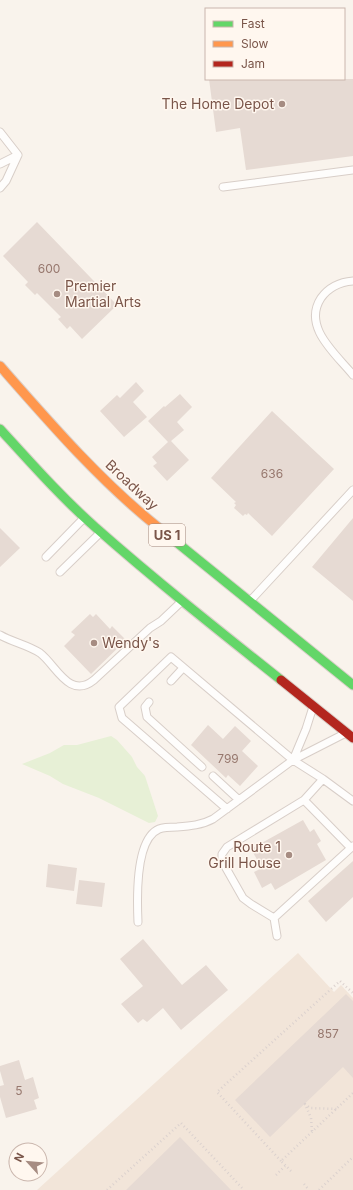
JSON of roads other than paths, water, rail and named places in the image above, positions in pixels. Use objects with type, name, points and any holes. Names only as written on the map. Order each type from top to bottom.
[{"type":"highway","name":"Broadway","points":[[0,366],[52,425],[117,493],[353,685]]},
{"type":"highway","name":"US 1","points":[[0,429],[58,492],[100,532],[350,736]]},
{"type":"lane","points":[[0,132],[18,155]]},
{"type":"lane","points":[[0,164],[18,155]]},
{"type":"lane","points":[[0,188],[6,181],[18,155]]},
{"type":"lane","points":[[223,187],[353,170]]},
{"type":"lane","points":[[353,281],[336,285],[324,294],[317,304],[315,316],[320,336],[353,375]]},
{"type":"lane","points":[[250,601],[353,490]]},
{"type":"lane","points":[[46,557],[85,517]]},
{"type":"lane","points":[[60,572],[100,532]]},
{"type":"lane","points":[[0,635],[40,653],[70,684],[84,686],[94,680],[150,628],[161,621],[182,600]]},
{"type":"lane","points":[[227,809],[122,718],[119,708],[170,657],[293,760],[323,779],[353,801]]},
{"type":"lane","points":[[171,680],[183,668]]},
{"type":"lane","points":[[149,702],[145,707],[147,717],[202,767]]},
{"type":"lane","points":[[293,760],[306,729],[313,706]]},
{"type":"lane","points":[[138,922],[137,894],[142,853],[150,836],[159,829],[204,824],[227,809],[293,760],[350,736]]},
{"type":"lane","points":[[213,776],[239,800]]},
{"type":"lane","points":[[277,936],[274,918],[243,898],[223,863],[222,854],[227,847],[304,800],[323,779]]},
{"type":"lane","points":[[274,918],[352,847],[304,800]]},
{"type":"place","name":"The Home Depot","points":[[282,104]]},
{"type":"place","name":"Premier Martial Arts","points":[[57,294]]},
{"type":"place","name":"Wendy's","points":[[94,643]]},
{"type":"place","name":"Route 1 Grill House","points":[[289,855]]}]
